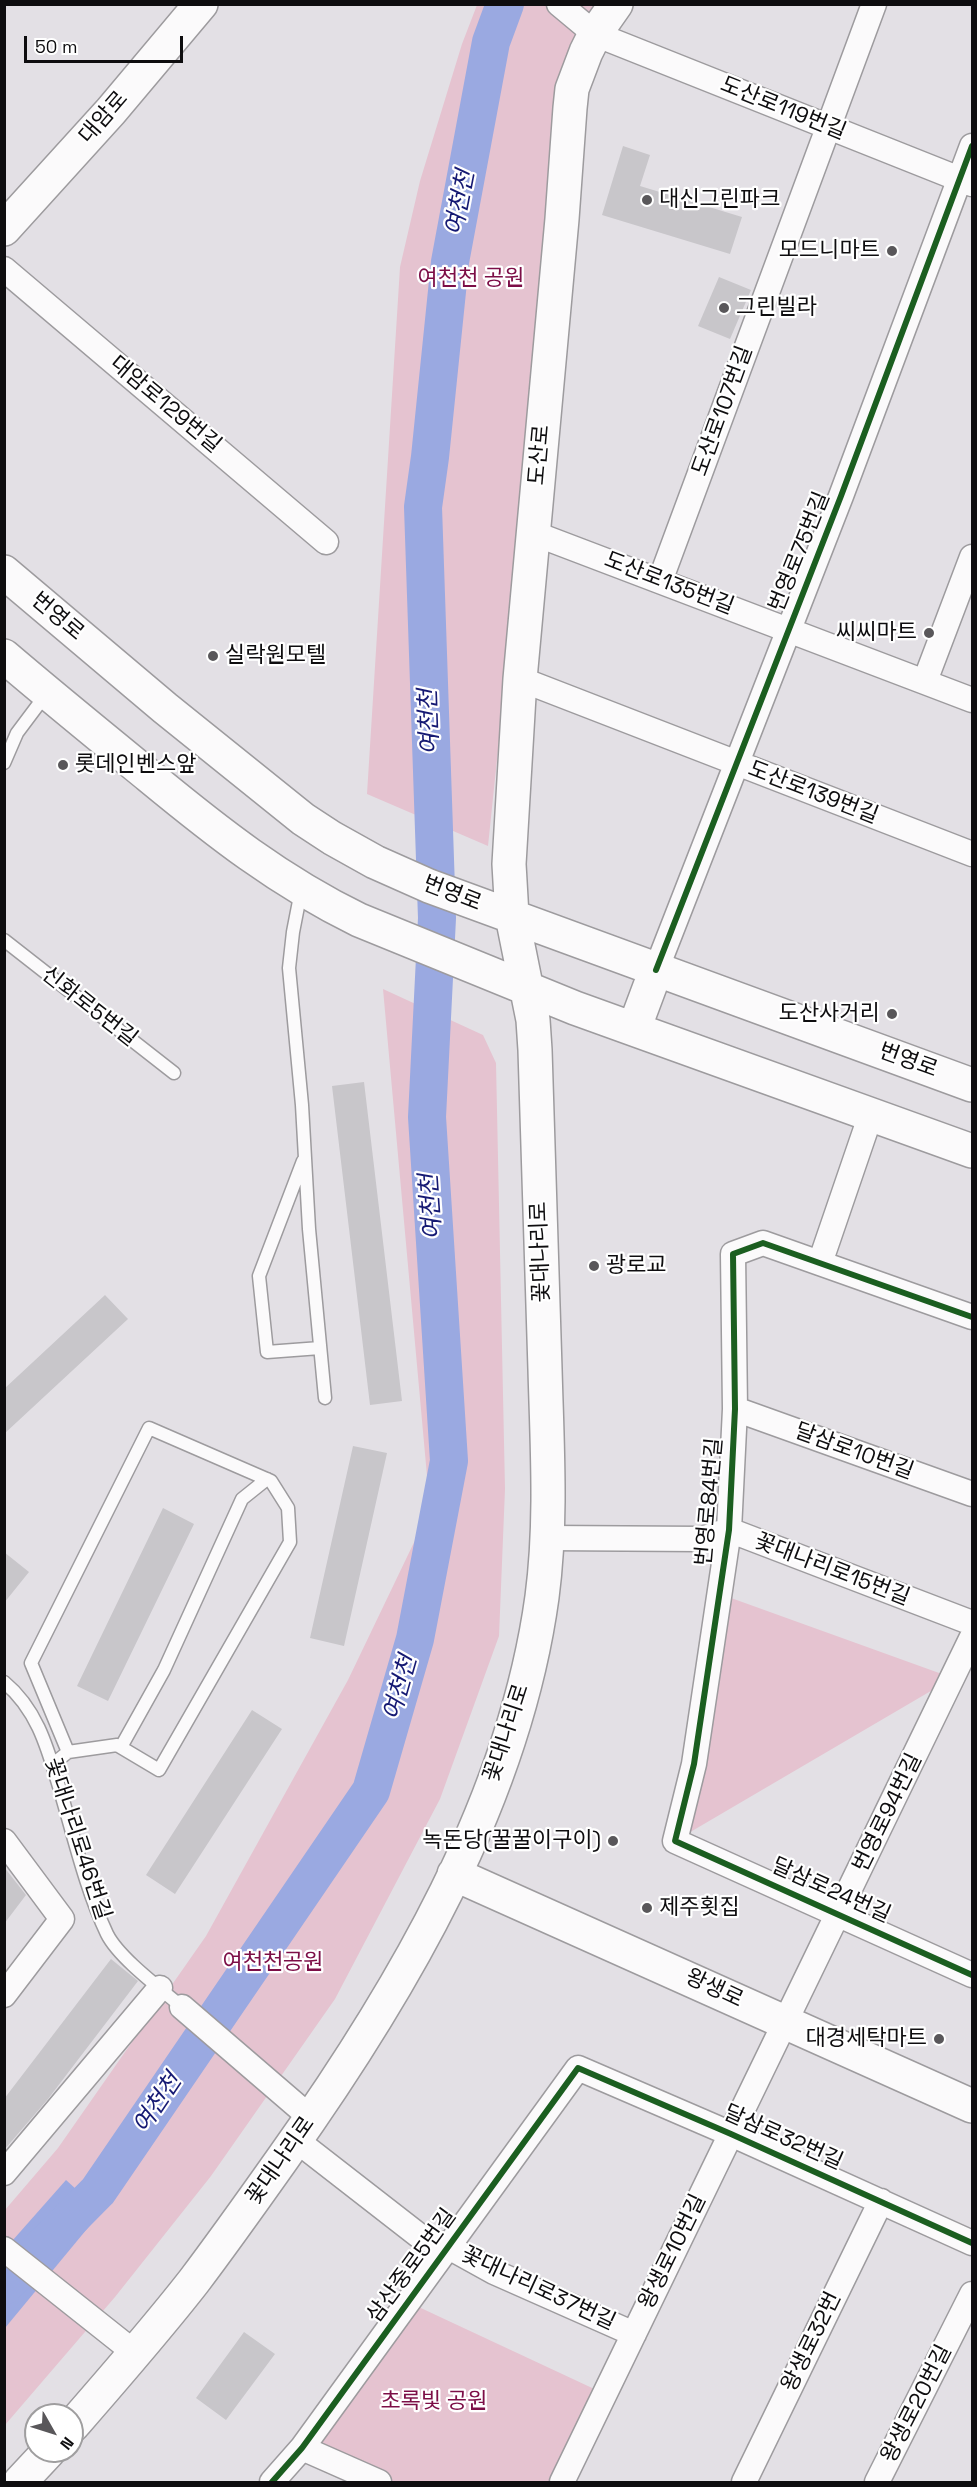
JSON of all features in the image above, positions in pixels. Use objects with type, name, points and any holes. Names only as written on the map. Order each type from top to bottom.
[{"type":"main road","name":"대암로","points":[[4,229],[111,111],[201,4]]},
{"type":"main road","name":"도산로","points":[[501,912],[509,864],[520,679],[570,108],[578,70],[595,34],[616,4]]},
{"type":"main road","name":"번영로","points":[[4,572],[262,788],[332,838],[375,862],[429,886],[972,1085]]},
{"type":"main road","points":[[4,656],[224,837],[301,890],[359,920],[527,989],[972,1151]]},
{"type":"main road","name":"꽃대나리로","points":[[84,2412],[200,2273],[303,2129],[363,2040],[404,1972],[454,1874],[488,1795],[511,1730],[529,1661],[542,1597],[547,1538],[548,1467],[533,1020],[527,989],[501,912]]},
{"type":"main road","points":[[634,1029],[656,970]]},
{"type":"main road","name":"왕생로","points":[[454,1874],[972,2106]]},
{"type":"main road","points":[[20,2482],[38,2463]]},
{"type":"street","name":"도산로119번길","points":[[559,4],[595,34],[966,181]]},
{"type":"street","name":"도산로107번길","points":[[660,581],[874,4]]},
{"type":"street","name":"번영로75번길","points":[[656,970],[966,181],[972,146]]},
{"type":"street","name":"대암로129번길","points":[[4,269],[326,542]]},
{"type":"street","name":"도산로135번길","points":[[533,533],[972,700]]},
{"type":"street","points":[[925,681],[972,557]]},
{"type":"street","name":"도산로139번길","points":[[520,679],[972,854]]},
{"type":"street","points":[[871,1114],[820,1263],[972,1317]]},
{"type":"street","name":"번영로84번길","points":[[675,1840],[694,1764],[729,1530],[735,1409],[733,1254],[763,1243],[820,1263]]},
{"type":"street","name":"달삼로10번길","points":[[735,1409],[972,1494]]},
{"type":"street","name":"꽃대나리로15번길","points":[[547,1538],[702,1539],[729,1530],[972,1623]]},
{"type":"street","name":"번영로94번길","points":[[785,2022],[972,1637]]},
{"type":"street","name":"달삼로24번길","points":[[675,1840],[839,1914],[971,1970]]},
{"type":"street","points":[[4,1841],[62,1919],[4,1995]]},
{"type":"street","points":[[4,2173],[160,1988]]},
{"type":"street","name":"꽃대나리로37번길","points":[[182,2007],[275,2088],[303,2129],[422,2238],[447,2246],[494,2272],[634,2334]]},
{"type":"street","name":"왕생로10번길","points":[[562,2482],[785,2022]]},
{"type":"street","name":"달삼로32번길","points":[[578,2068],[972,2243]]},
{"type":"street","name":"삼산중로5번길","points":[[272,2482],[302,2448],[578,2068]]},
{"type":"street","name":"왕생로32번","points":[[744,2482],[881,2201]]},
{"type":"street","points":[[4,2249],[135,2353]]},
{"type":"street","name":"왕생로20번길","points":[[877,2482],[972,2294]]},
{"type":"street","points":[[302,2448],[379,2482]]},
{"type":"lane","points":[[4,763],[17,733],[47,692]]},
{"type":"lane","points":[[301,890],[289,968],[325,1398]]},
{"type":"lane","name":"신화로5번길","points":[[4,940],[174,1073]]},
{"type":"lane","points":[[305,1157],[259,1276],[267,1352],[320,1348]]},
{"type":"lane","points":[[52,1765],[68,1752],[117,1745],[159,1770],[290,1542],[288,1508],[271,1481],[149,1428],[31,1663],[68,1752]]},
{"type":"lane","points":[[121,1747],[164,1670],[242,1499],[267,1479]]},
{"type":"lane","name":"꽃대나리로46번길","points":[[4,1682],[30,1709],[44,1739],[86,1876],[108,1935],[121,1952],[182,2007]]},
{"type":"green space","name":"여천천 공원","points":[[477,5],[604,5],[597,12],[504,692],[488,846],[367,794],[400,267],[420,181],[462,44]]},
{"type":"green space","name":"여천천공원","points":[[383,989],[483,1035],[496,1063],[505,1489],[499,1636],[440,1799],[335,1999],[211,2176],[115,2297],[5,2425],[5,2210],[58,2148],[206,1936],[348,1680],[430,1509]]},
{"type":"green space","points":[[720,1594],[953,1678],[675,1841]]},
{"type":"green space","name":"초록빛 공원","points":[[408,2302],[605,2394],[562,2482],[379,2482],[302,2448]]},
{"type":"water","points":[[66,2180],[101,2212],[5,2328],[5,2249]]},
{"type":"building","name":"대신그린파크","points":[[623,146],[650,155],[640,186],[742,217],[730,254],[602,215]]},
{"type":"building","name":"그린빌라","points":[[719,277],[751,290],[730,339],[698,326]]},
{"type":"building","points":[[364,1082],[402,1401],[370,1405],[332,1086]]},
{"type":"building","points":[[105,1295],[128,1319],[4,1434],[4,1389]]},
{"type":"building","points":[[353,1446],[387,1453],[344,1646],[310,1638]]},
{"type":"building","points":[[163,1508],[194,1524],[108,1701],[77,1686]]},
{"type":"building","points":[[4,1552],[29,1572],[4,1603]]},
{"type":"building","points":[[252,1710],[282,1729],[175,1894],[146,1875]]},
{"type":"building","points":[[4,1867],[26,1895],[4,1924]]},
{"type":"building","points":[[111,1959],[138,1981],[48,2099],[4,2150],[4,2099]]},
{"type":"building","points":[[244,2332],[275,2354],[226,2420],[196,2398]]},
{"type":"waterway","name":"여천천","points":[[4,2286],[98,2191],[371,1791],[415,1639],[449,1461],[427,1117],[437,918],[423,507],[450,262],[491,42],[505,4]]},
{"type":"cycle path","points":[[656,970],[841,496],[972,146]]},
{"type":"cycle path","points":[[972,1317],[763,1243],[733,1254],[735,1409],[729,1530],[694,1764],[675,1841],[972,1975]]},
{"type":"cycle path","points":[[272,2482],[302,2448],[578,2068],[972,2243]]},
{"type":"place","name":"대신그린파크","points":[[647,200]]},
{"type":"place","name":"모드니마트","points":[[892,251]]},
{"type":"place","name":"그린빌라","points":[[724,308]]},
{"type":"place","name":"씨씨마트","points":[[929,633]]},
{"type":"place","name":"실락원모텔","points":[[213,656]]},
{"type":"place","name":"롯데인벤스앞","points":[[63,765]]},
{"type":"place","name":"도산사거리","points":[[892,1014]]},
{"type":"place","name":"광로교","points":[[594,1266]]},
{"type":"place","name":"녹돈당(꿀꿀이구이)","points":[[613,1841]]},
{"type":"place","name":"제주횟집","points":[[647,1908]]},
{"type":"place","name":"대경세탁마트","points":[[939,2039]]}]
